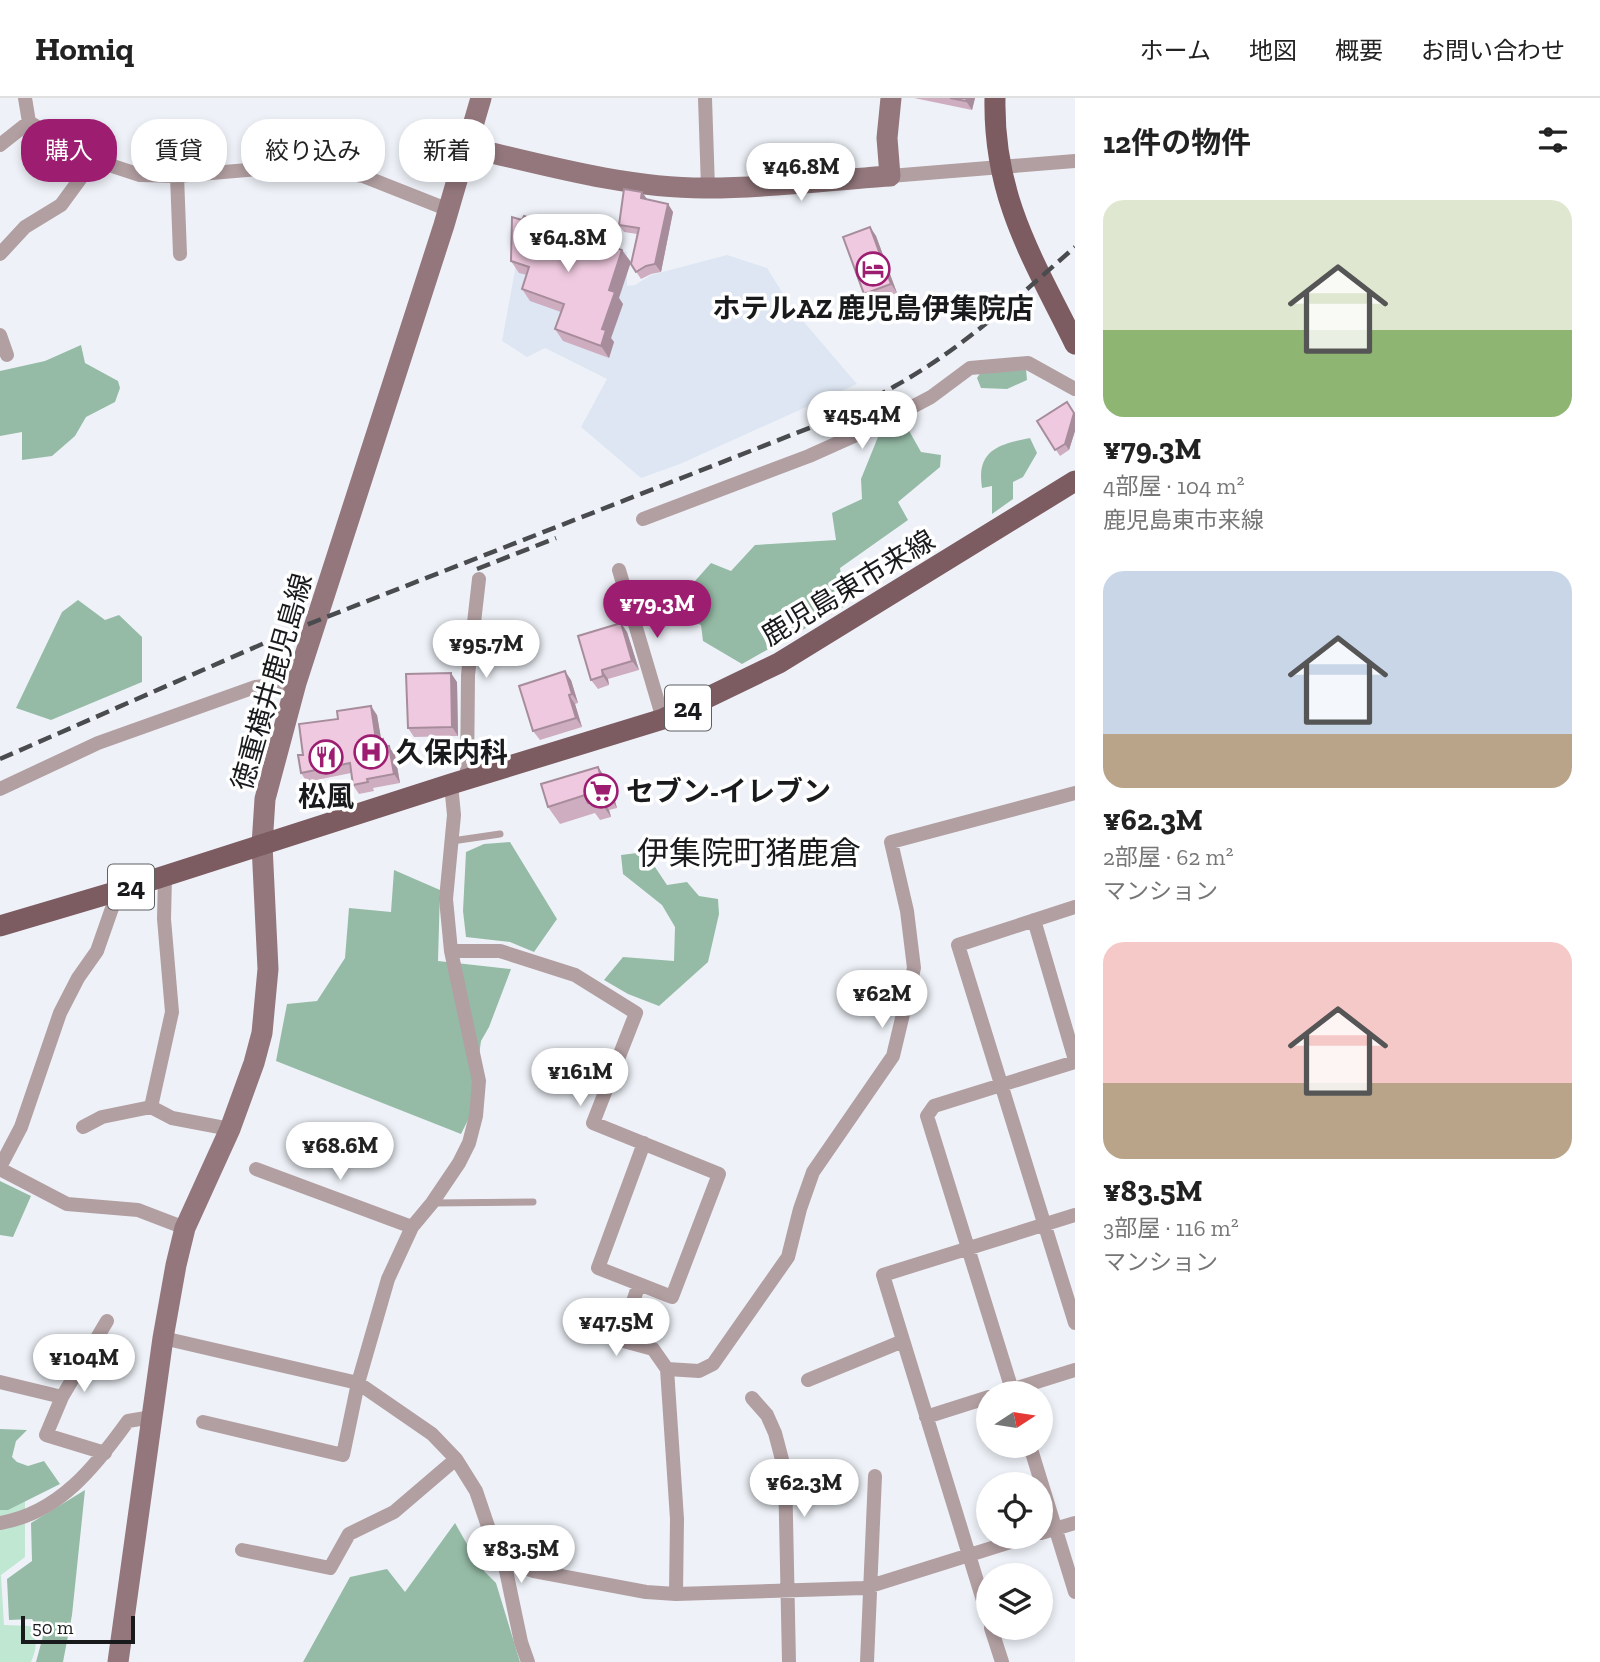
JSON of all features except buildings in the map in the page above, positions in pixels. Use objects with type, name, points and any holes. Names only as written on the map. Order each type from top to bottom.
[{"type":"main road","name":"徳重横井鹿児島線","points":[[475,119],[481,98]]},
{"type":"main road","points":[[495,153],[575,172],[654,185],[708,188],[890,176],[887,138],[891,98]]},
{"type":"main road","points":[[995,102],[997,141],[1009,204],[1075,344]]},
{"type":"main road","name":"徳重横井鹿児島線","points":[[118,1662],[173,1276],[185,1228],[230,1129],[254,1063],[267,1003],[268,927],[262,845],[265,799],[296,683],[457,182]]},
{"type":"main road","name":"鹿児島東市来線","points":[[0,926],[663,719],[779,663],[1075,481]]},
{"type":"street","points":[[25,98],[28,119]]},
{"type":"street","points":[[705,98],[708,188]]},
{"type":"street","points":[[0,145],[21,128]]},
{"type":"street","points":[[890,176],[1075,161]]},
{"type":"street","points":[[227,172],[292,166],[363,176],[449,210]]},
{"type":"street","points":[[0,254],[26,227],[61,205],[78,182]]},
{"type":"street","points":[[177,182],[180,254]]},
{"type":"street","points":[[0,335],[7,355]]},
{"type":"street","points":[[643,519],[809,456],[876,426],[930,397],[970,368],[1028,363],[1075,389]]},
{"type":"street","points":[[619,570],[663,719]]},
{"type":"street","points":[[203,1422],[343,1455],[358,1383],[388,1279],[412,1227],[432,1203],[469,1143],[476,1116],[479,1081],[451,951],[446,899],[479,579]]},
{"type":"street","points":[[0,789],[98,743],[255,687],[296,683]]},
{"type":"street","points":[[667,1369],[699,1371],[713,1364],[788,1257],[813,1172],[893,1056],[914,968],[907,911],[891,842],[1075,793]]},
{"type":"street","points":[[151,1107],[172,1013],[164,919],[165,876]]},
{"type":"street","points":[[118,891],[97,951],[78,978],[60,1013],[21,1127],[0,1168],[67,1204],[138,1210],[185,1228]]},
{"type":"street","points":[[1075,907],[958,945],[1075,1323]]},
{"type":"street","points":[[1006,1381],[927,1116],[933,1106],[1075,1061],[1034,920]]},
{"type":"street","points":[[451,951],[500,951],[575,975],[636,1013],[593,1123],[644,1143],[719,1174],[672,1297],[598,1268],[644,1143]]},
{"type":"street","points":[[83,1127],[102,1117],[151,1107],[172,1118],[230,1129]]},
{"type":"street","points":[[256,1169],[412,1227]]},
{"type":"street","points":[[976,1578],[883,1275],[1075,1215]]},
{"type":"street","points":[[639,1283],[620,1340],[653,1349],[667,1369],[677,1519],[676,1594]]},
{"type":"street","points":[[105,1453],[46,1435],[62,1397],[107,1321]]},
{"type":"street","points":[[163,1338],[358,1383],[432,1434],[456,1459],[475,1491],[495,1547],[504,1561],[521,1642],[528,1662]]},
{"type":"street","points":[[808,1380],[903,1340]]},
{"type":"street","points":[[1042,1381],[1075,1370]]},
{"type":"street","points":[[0,1382],[62,1397]]},
{"type":"street","points":[[751,1398],[767,1415],[775,1433],[785,1471],[789,1662]]},
{"type":"street","points":[[926,1417],[976,1401]]},
{"type":"street","points":[[0,1522],[31,1514],[50,1504],[96,1465],[128,1421],[152,1417]]},
{"type":"street","points":[[242,1550],[330,1568],[349,1534],[394,1512],[456,1459]]},
{"type":"street","points":[[867,1662],[875,1476]]},
{"type":"street","points":[[1053,1530],[1075,1523]]},
{"type":"street","points":[[1053,1542],[1075,1592]]},
{"type":"street","points":[[504,1561],[559,1576],[646,1592],[676,1594],[870,1586],[988,1549]]},
{"type":"street","points":[[995,1640],[1002,1662]]},
{"type":"lane","points":[[452,841],[500,834]]},
{"type":"lane","points":[[432,1203],[533,1202]]},
{"type":"shaded area","points":[[532,224],[627,252],[627,286],[635,285],[651,275],[727,255],[767,268],[792,308],[857,384],[680,464],[641,478],[581,427],[607,379],[545,348],[527,357],[502,341],[515,270],[517,225]]},
{"type":"green space","points":[[81,345],[85,363],[118,381],[120,388],[115,402],[86,417],[75,436],[52,456],[22,460],[22,432],[0,436],[0,371],[45,361]]},
{"type":"green space","points":[[1026,369],[1027,380],[1007,389],[981,388],[977,378],[981,372]]},
{"type":"green space","points":[[903,420],[921,452],[941,455],[940,467],[898,502],[908,520],[840,568],[845,606],[742,664],[703,641],[701,625],[682,617],[673,619],[667,603],[636,605],[629,588],[635,580],[643,595],[687,590],[711,563],[731,571],[755,545],[836,540],[832,513],[862,499],[861,479],[878,437]]},
{"type":"green space","points":[[1030,438],[1037,453],[1023,477],[1013,482],[1013,499],[992,514],[992,486],[982,488],[981,475],[986,457],[1000,446]]},
{"type":"green space","points":[[78,600],[105,620],[119,615],[142,637],[142,682],[51,720],[16,708],[62,612]]},
{"type":"green space","points":[[510,842],[557,919],[534,952],[510,942],[466,937],[463,911],[466,852],[484,844]]},
{"type":"green space","points":[[645,852],[667,885],[687,882],[699,896],[718,899],[719,914],[708,962],[659,1006],[628,994],[604,980],[623,957],[674,961],[675,927],[662,905],[623,874],[621,855]]},
{"type":"green space","points":[[394,870],[440,890],[438,961],[511,969],[481,1041],[471,1114],[461,1134],[276,1061],[287,1004],[317,1001],[345,958],[349,908],[391,912]]},
{"type":"green space","points":[[0,1181],[31,1196],[13,1237],[0,1235]]},
{"type":"green space","points":[[0,1429],[27,1430],[16,1441],[12,1457],[28,1466],[44,1461],[60,1484],[8,1510],[0,1510]]},
{"type":"green space","points":[[85,1490],[72,1615],[63,1662],[36,1662],[43,1636],[32,1619],[9,1620],[7,1579],[32,1561],[31,1523]]},
{"type":"green space","points":[[25,1500],[25,1557],[1,1575],[4,1625],[30,1626],[35,1648],[31,1662],[0,1662],[0,1503]]},
{"type":"green space","points":[[455,1523],[480,1567],[496,1583],[520,1662],[303,1662],[350,1577],[387,1569],[405,1592]]},
{"type":"railway","points":[[0,759],[301,627],[850,410],[943,356],[989,321],[1075,247]]},
{"type":"railway","points":[[477,569],[556,538]]},
{"type":"place","name":"ホテルAZ 鹿児島伊集院店","points":[[873,269]]},
{"type":"place","name":"久保内科","points":[[371,752]]},
{"type":"place","name":"松風","points":[[326,757]]},
{"type":"place","name":"セブン-イレブン","points":[[601,791]]},
{"type":"district","name":"伊集院町猪鹿倉","points":[[749,853]]}]
